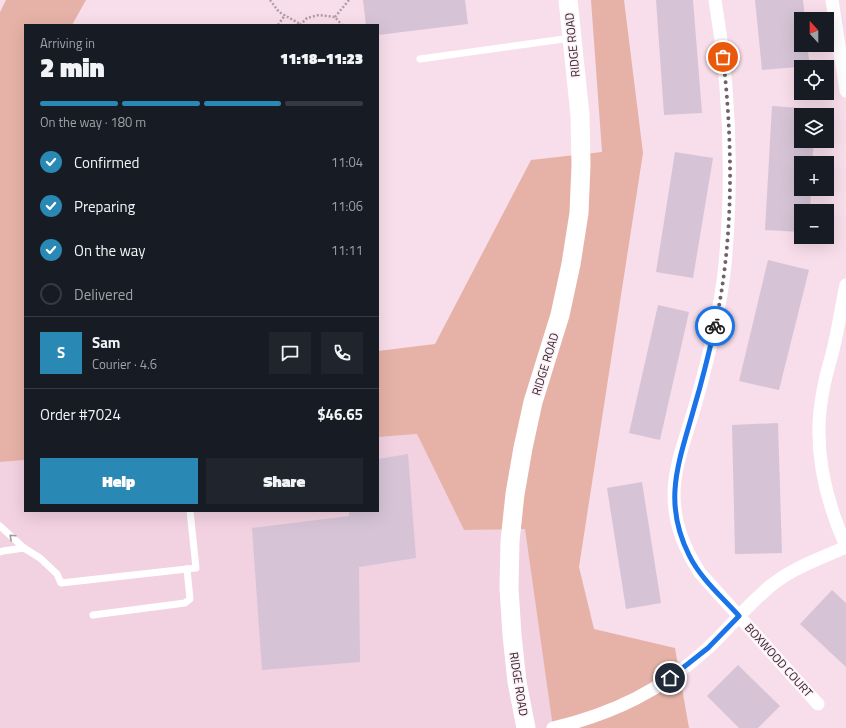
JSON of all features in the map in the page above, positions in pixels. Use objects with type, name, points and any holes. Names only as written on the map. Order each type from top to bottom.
[{"type":"street","name":"RIDGE ROAD","points":[[526,728],[517,682],[512,635],[509,588],[510,541],[515,494],[523,448],[533,402],[560,315],[571,264],[579,213],[581,165],[580,115],[568,0]]},
{"type":"street","name":"BOXWOOD COURT","points":[[715,0],[726,84],[730,157],[729,214],[725,259],[715,326],[705,371],[676,471],[674,493],[676,518],[681,537],[689,556],[700,573],[818,704]]},
{"type":"street","points":[[832,0],[846,90]]},
{"type":"street","points":[[553,728],[581,721],[617,708],[651,690],[679,672],[708,648],[772,584],[798,568],[846,546],[835,520],[826,492],[820,458],[819,428],[822,394],[846,285]]},
{"type":"lane","points":[[420,59],[572,38]]},
{"type":"lane","points":[[0,526],[24,548],[40,558],[57,574],[61,583],[196,568],[190,512]]},
{"type":"lane","points":[[0,552],[24,548]]},
{"type":"lane","points":[[93,615],[185,602],[190,599],[187,569]]},
{"type":"path","points":[[270,0],[279,12],[298,24]]},
{"type":"path","points":[[335,17],[349,0]]},
{"type":"path","points":[[301,24],[307,18],[319,14],[335,17],[341,24]]},
{"type":"path","points":[[279,24],[285,15]]},
{"type":"shaded area","points":[[6,0],[86,0],[73,24],[24,24],[24,460],[0,462],[0,12]]},
{"type":"shaded area","points":[[591,0],[624,0],[643,153],[579,567],[594,629],[675,648],[689,728],[553,728],[525,529],[464,530],[417,434],[379,437],[379,351],[435,344],[531,160],[602,152]]},
{"type":"shaded area","points":[[417,434],[464,530],[525,528],[553,728],[0,728],[0,462],[24,460],[24,512],[379,512],[379,437]]},
{"type":"building","points":[[363,0],[465,0],[468,24],[379,35],[379,24],[366,24]]},
{"type":"building","points":[[656,0],[693,0],[702,113],[664,115]]},
{"type":"building","points":[[755,0],[803,0],[804,12],[794,12],[794,52],[808,52],[809,60],[794,60],[794,67],[762,70]]},
{"type":"building","points":[[772,106],[801,108],[794,108],[794,148],[813,148],[813,156],[794,156],[794,196],[811,196],[810,204],[794,204],[794,232],[765,230]]},
{"type":"building","points":[[675,152],[713,158],[693,278],[656,272]]},
{"type":"building","points":[[768,260],[809,270],[779,390],[739,381]]},
{"type":"building","points":[[658,305],[689,312],[660,440],[629,433]]},
{"type":"building","points":[[778,423],[782,553],[735,554],[732,425]]},
{"type":"building","points":[[408,454],[416,558],[359,567],[360,662],[262,670],[252,528],[349,516],[349,512],[379,512],[379,459]]},
{"type":"building","points":[[642,482],[661,603],[626,609],[607,488]]},
{"type":"building","points":[[832,590],[846,603],[846,667],[800,624]]},
{"type":"building","points":[[738,665],[780,706],[758,728],[739,728],[707,696]]},
{"type":"way so far","points":[[715,326],[724,267],[729,214],[730,157],[723,57]]},
{"type":"route","points":[[670,678],[708,648],[739,616],[700,573],[689,556],[681,537],[676,518],[674,493],[676,471],[705,371],[715,326]]}]
